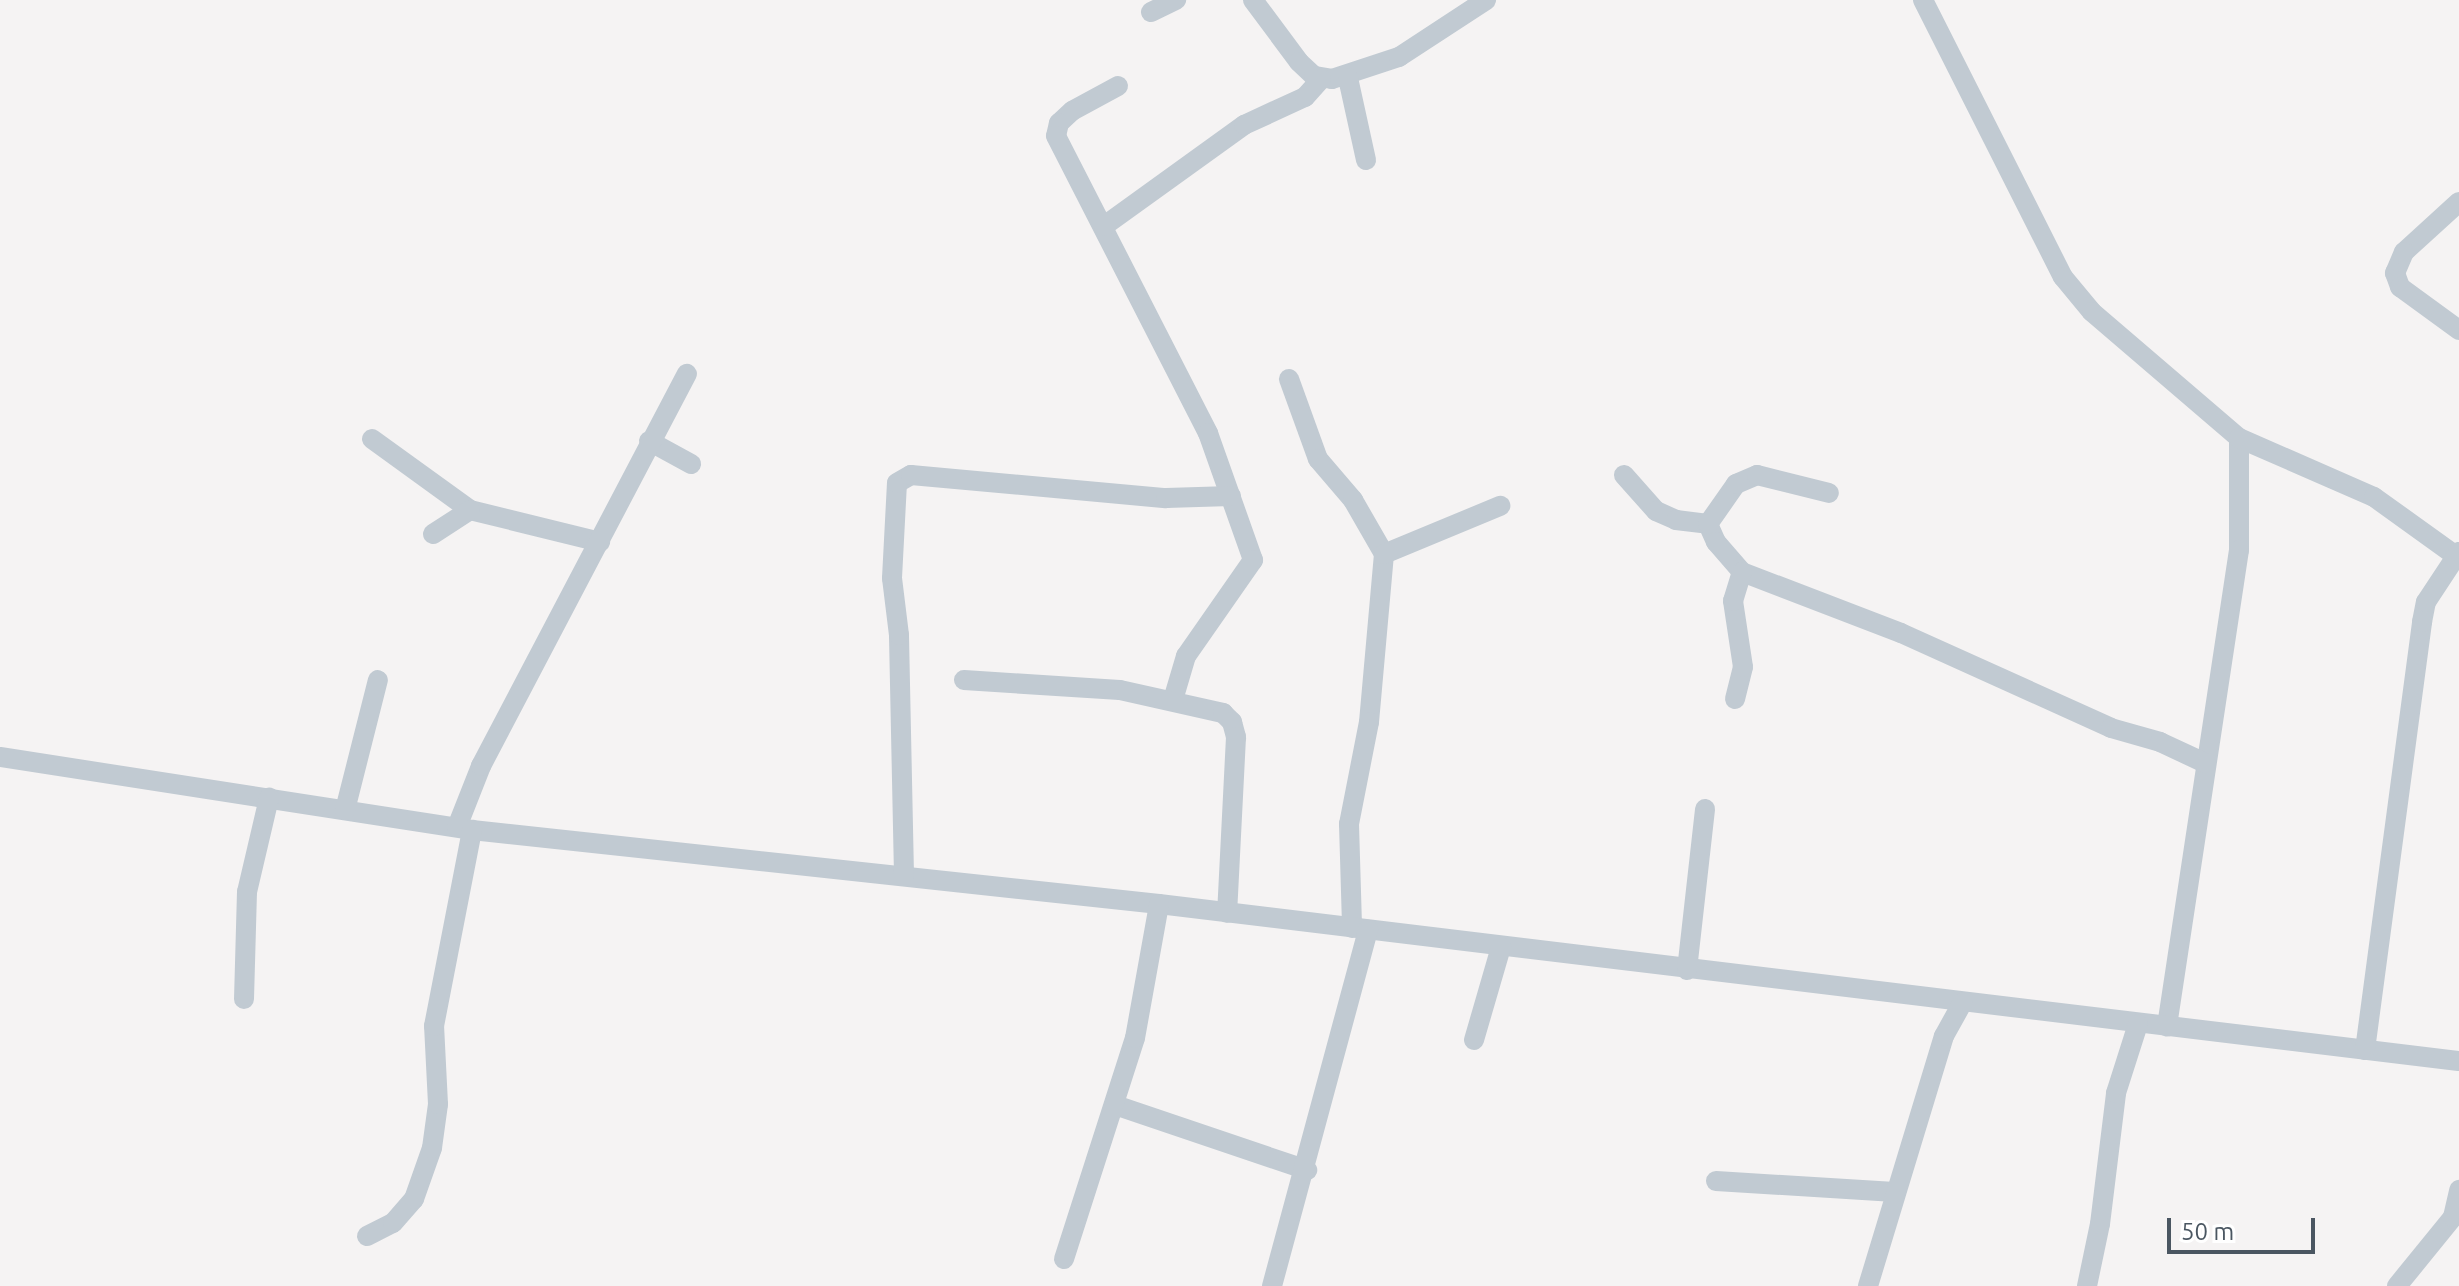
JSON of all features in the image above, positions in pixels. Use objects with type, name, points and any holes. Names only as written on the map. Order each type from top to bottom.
[{"type":"street","points":[[1151,12],[1176,0]]},
{"type":"street","points":[[1253,0],[1299,62],[1321,79],[1348,78],[1399,57],[1486,0]]},
{"type":"street","points":[[1923,0],[2063,277],[2092,312],[2239,438],[2374,497],[2458,555],[2426,602],[2422,622],[2365,1050]]},
{"type":"street","points":[[1348,78],[1366,160]]},
{"type":"street","points":[[1104,226],[1244,125],[1305,97],[1321,79]]},
{"type":"street","points":[[1118,86],[1072,111],[1059,123],[1056,136],[1104,226],[1144,316],[1208,433],[1253,560],[1238,588],[1199,632],[1186,656],[1173,700]]},
{"type":"street","points":[[2459,202],[2404,252],[2395,273],[2400,287],[2459,330]]},
{"type":"street","points":[[367,1236],[393,1223],[414,1199],[432,1148],[438,1104],[434,1026],[465,828],[481,766],[600,542],[649,441],[687,374]]},
{"type":"street","points":[[1272,1286],[1307,1170],[1360,929],[1349,824],[1369,722],[1384,554],[1353,500],[1318,459],[1289,379]]},
{"type":"street","points":[[2167,1027],[2239,550],[2239,438]]},
{"type":"street","points":[[372,439],[470,510],[600,542]]},
{"type":"street","points":[[649,441],[691,464]]},
{"type":"street","points":[[904,875],[899,635],[892,578],[897,483],[911,475],[1138,496],[1231,496]]},
{"type":"street","points":[[1624,475],[1656,511],[1676,520],[1708,524]]},
{"type":"street","points":[[1708,524],[1736,484],[1757,475],[1829,493]]},
{"type":"street","points":[[1384,554],[1500,506]]},
{"type":"street","points":[[433,534],[470,510]]},
{"type":"street","points":[[1708,524],[1716,542],[1742,572],[2205,763]]},
{"type":"street","points":[[1735,699],[1743,667],[1733,601],[1742,572]]},
{"type":"street","points":[[345,810],[378,680]]},
{"type":"street","points":[[964,680],[1120,690],[1223,713],[1232,722],[1236,737],[1227,913]]},
{"type":"street","points":[[0,757],[465,828],[1159,904],[1931,1000],[2459,1061]]},
{"type":"street","points":[[244,999],[247,892],[269,798]]},
{"type":"street","points":[[1687,970],[1705,809]]},
{"type":"street","points":[[1064,1259],[1115,1105],[1152,967],[1159,904]]},
{"type":"street","points":[[1474,1040],[1501,947]]},
{"type":"street","points":[[1931,1000],[1944,1036]]},
{"type":"street","points":[[1868,1286],[1944,1036],[1962,1003]]},
{"type":"street","points":[[2087,1286],[2100,1224],[2116,1093],[2138,1024]]},
{"type":"street","points":[[1115,1105],[1307,1170]]},
{"type":"street","points":[[1716,1181],[1895,1192]]},
{"type":"street","points":[[2397,1286],[2453,1217],[2459,1190]]}]
